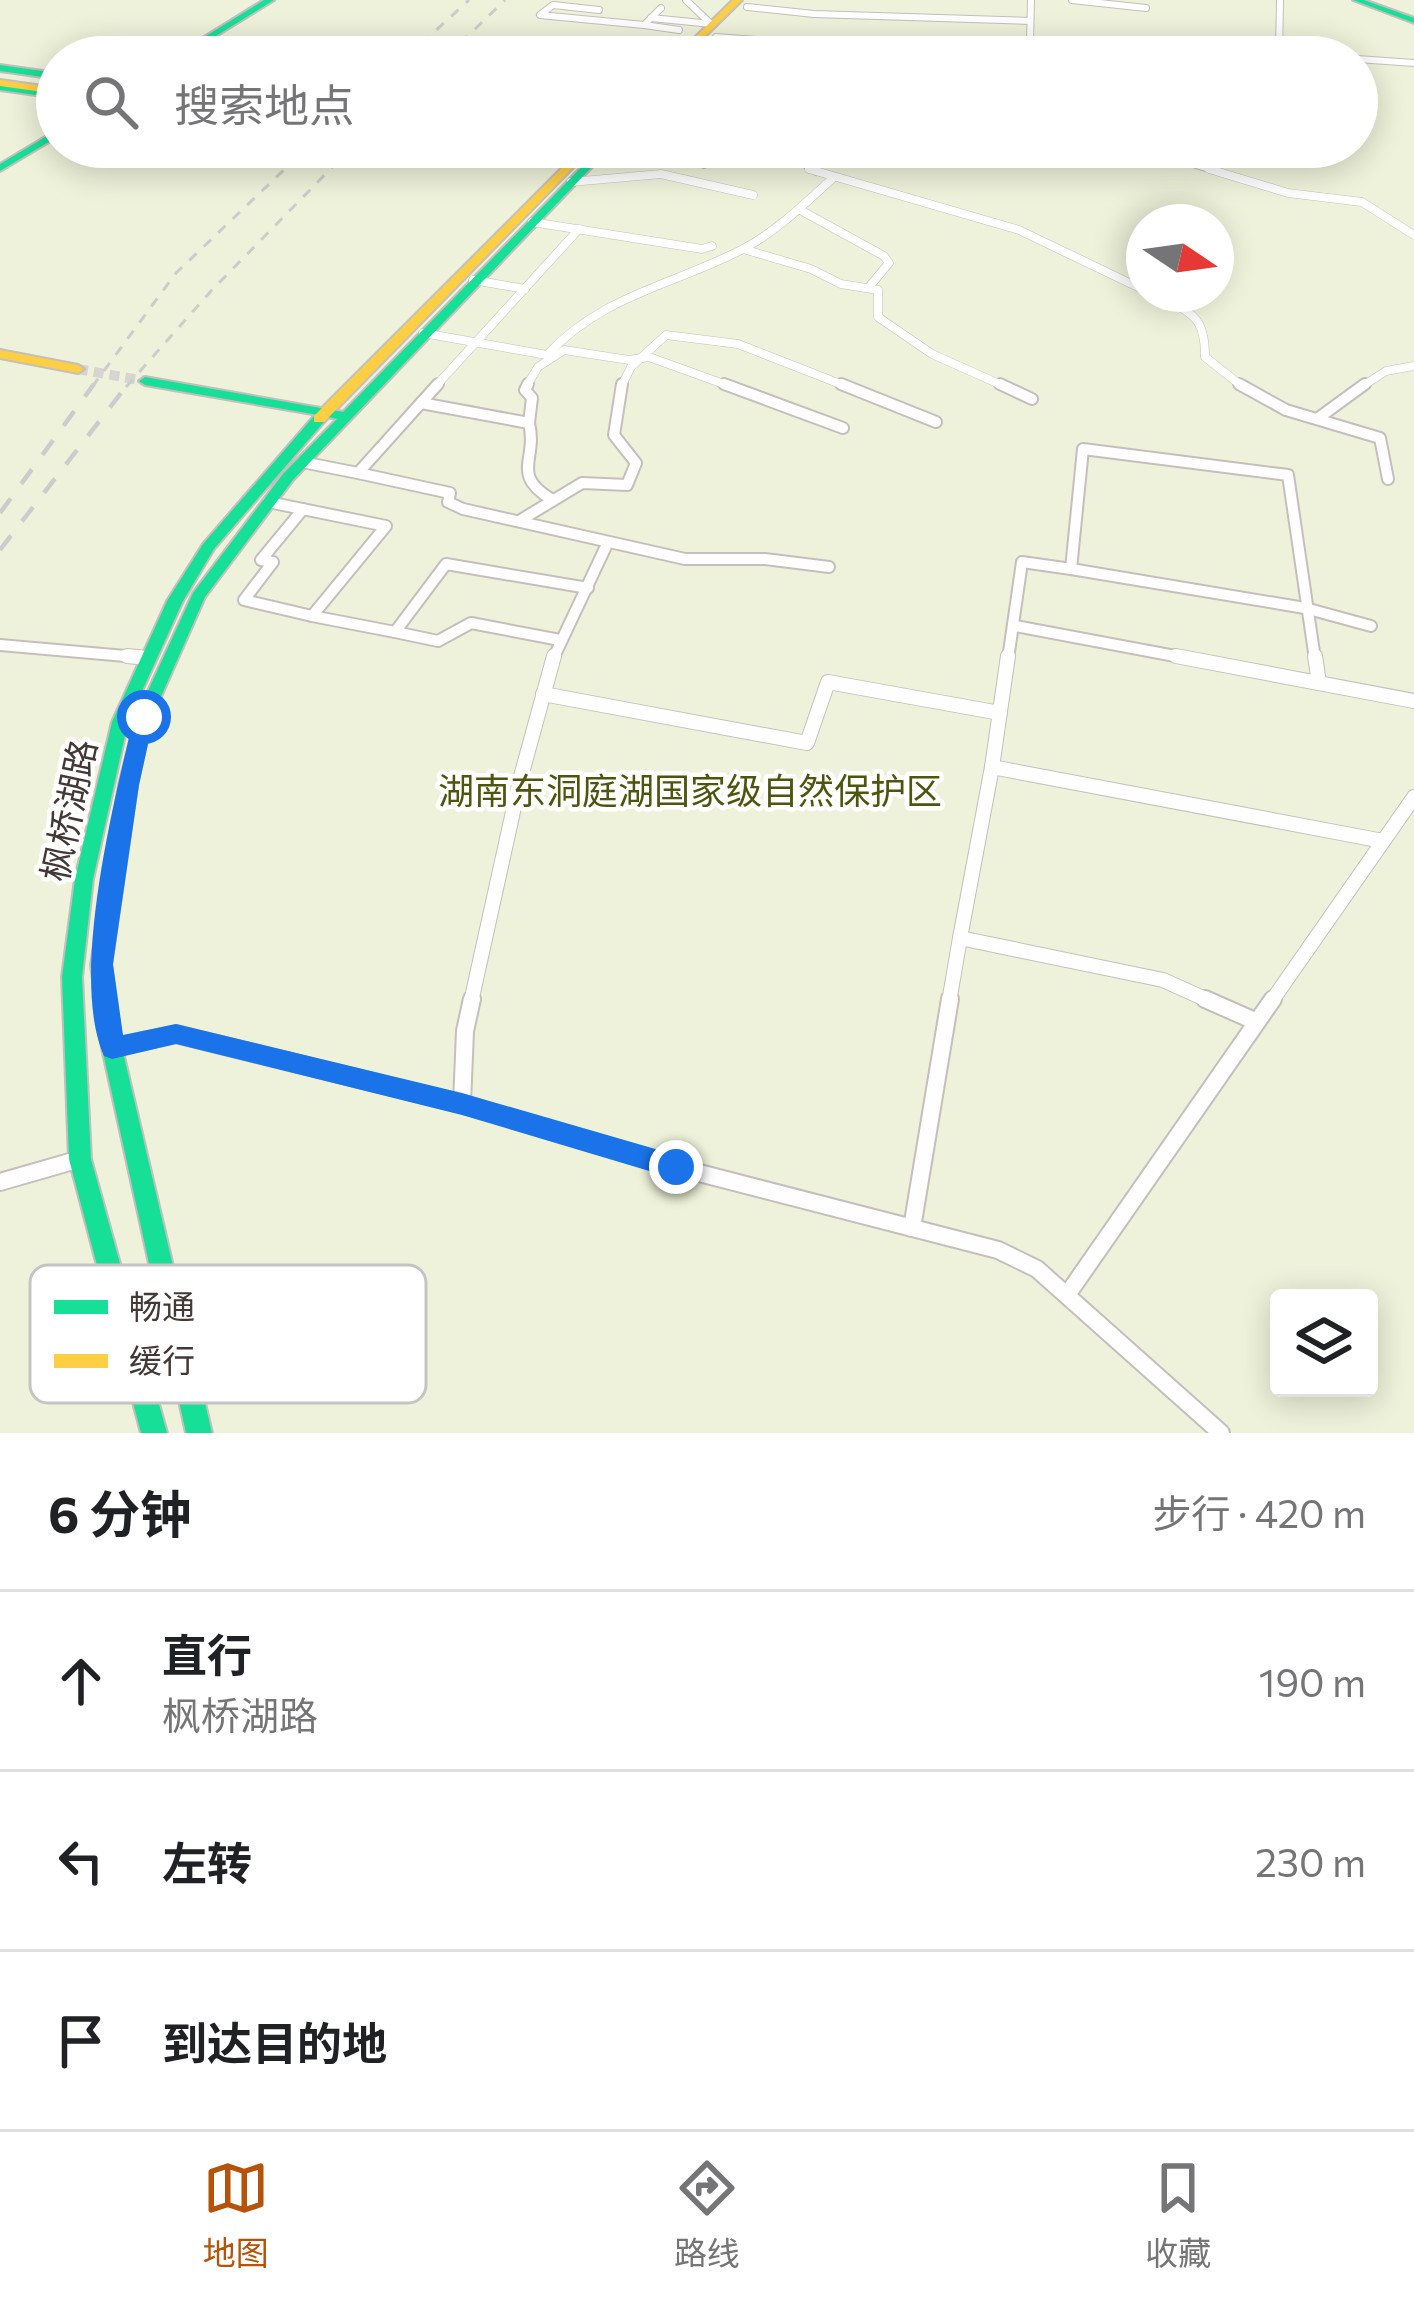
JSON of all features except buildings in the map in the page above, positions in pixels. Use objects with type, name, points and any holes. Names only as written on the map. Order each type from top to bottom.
[{"type":"main road","points":[[212,36],[274,0]]},
{"type":"main road","points":[[218,36],[274,0]]},
{"type":"main road","points":[[1357,0],[1414,21]]},
{"type":"main road","points":[[707,36],[746,2]]},
{"type":"main road","points":[[711,36],[714,31]]},
{"type":"main road","points":[[0,70],[36,75]]},
{"type":"main road","points":[[0,85],[36,90]]},
{"type":"main road","points":[[0,164],[36,142]]},
{"type":"main road","name":"枫桥湖路","points":[[108,1265],[80,1160],[72,977],[84,879],[120,722],[148,658],[208,547],[320,417],[578,168]]},
{"type":"main road","name":"枫桥湖路","points":[[161,1265],[112,1048],[101,964],[128,785],[144,717],[198,596],[268,502],[344,416],[583,168]]},
{"type":"main road","points":[[0,359],[76,373]]},
{"type":"main road","points":[[143,385],[320,417],[344,416]]},
{"type":"main road","name":"枫桥湖路","points":[[146,1403],[154,1433]]},
{"type":"main road","name":"枫桥湖路","points":[[192,1403],[199,1433]]},
{"type":"street","points":[[686,0],[714,31]]},
{"type":"street","points":[[1030,36],[1031,0]]},
{"type":"street","points":[[1072,0],[1146,8]]},
{"type":"street","points":[[1279,36],[1280,0]]},
{"type":"street","points":[[746,2],[1030,21]]},
{"type":"street","points":[[599,10],[553,5],[540,15],[680,29]]},
{"type":"street","points":[[644,25],[661,8]]},
{"type":"street","points":[[652,18],[714,31],[771,36]]},
{"type":"street","points":[[1378,60],[1414,63]]},
{"type":"street","points":[[681,176],[698,168]]},
{"type":"street","points":[[807,168],[1018,230],[1126,281]]},
{"type":"street","points":[[1205,168],[1288,193],[1362,202],[1414,235]]},
{"type":"street","points":[[571,182],[592,185],[644,174],[681,176],[753,195]]},
{"type":"street","points":[[551,499],[528,482],[524,467],[534,435],[529,423],[532,398],[525,390],[566,329],[598,307],[743,249],[802,211],[832,179]]},
{"type":"street","points":[[802,211],[884,254],[889,263],[869,287]]},
{"type":"street","points":[[532,222],[703,249],[712,246]]},
{"type":"street","points":[[358,473],[579,229]]},
{"type":"street","points":[[743,249],[765,260],[812,269],[841,284],[878,290],[878,317],[920,347],[1032,399]]},
{"type":"street","points":[[473,280],[525,289]]},
{"type":"street","points":[[1192,312],[1205,330],[1205,356],[1246,392],[1271,407],[1380,438],[1388,479]]},
{"type":"street","points":[[423,333],[547,355],[563,349],[635,361],[649,357],[843,428]]},
{"type":"street","points":[[520,521],[582,483],[627,485],[635,475],[636,463],[614,435],[614,418],[635,361],[656,350],[666,335],[739,344],[936,422]]},
{"type":"street","points":[[1316,420],[1343,406],[1349,392],[1393,365],[1414,366]]},
{"type":"street","points":[[421,404],[529,423]]},
{"type":"street","points":[[1071,569],[1083,448],[1288,475],[1319,683]]},
{"type":"street","points":[[302,461],[450,493],[448,502],[463,509],[685,560],[765,559],[829,567]]},
{"type":"street","points":[[268,502],[386,526],[312,616]]},
{"type":"street","points":[[303,509],[261,560],[273,562],[244,600],[439,641],[471,622],[560,640]]},
{"type":"street","points":[[462,1104],[465,1031],[510,822],[560,640],[608,542]]},
{"type":"street","points":[[913,1228],[1022,562],[1305,608],[1370,626]]},
{"type":"street","points":[[395,632],[446,564],[588,588]]},
{"type":"street","points":[[1015,626],[1414,701]]},
{"type":"street","points":[[0,645],[148,658]]},
{"type":"street","points":[[544,694],[807,743],[828,682],[1000,713]]},
{"type":"street","points":[[992,767],[1383,842]]},
{"type":"street","points":[[1067,1295],[1414,797]]},
{"type":"street","points":[[960,938],[1163,980],[1257,1022]]},
{"type":"street","points":[[112,1048],[176,1034],[462,1104],[676,1167],[998,1250],[1037,1269],[1221,1433]]},
{"type":"street","points":[[0,1182],[80,1160]]},
{"type":"green space","name":"湖南东洞庭湖国家级自然保护区","points":[[0,0],[1414,0],[1414,1433],[0,1433]]},
{"type":"tunnel","points":[[78,369],[145,381]]},
{"type":"railway","points":[[430,36],[469,0]]},
{"type":"railway","points":[[468,36],[505,0]]},
{"type":"railway","points":[[92,387],[176,273],[286,168]]},
{"type":"railway","points":[[126,387],[211,291],[331,168]]},
{"type":"railway","points":[[0,513],[94,384]]},
{"type":"railway","points":[[0,550],[128,384]]},
{"type":"traffic: fast","points":[[211,36],[270,0]]},
{"type":"traffic: fast","points":[[1357,0],[1414,21]]},
{"type":"traffic: fast","points":[[0,68],[36,73]]},
{"type":"traffic: fast","points":[[0,87],[36,92]]},
{"type":"traffic: fast","points":[[0,168],[36,146]]},
{"type":"traffic: fast","points":[[161,1265],[112,1048],[101,965],[128,785],[144,717],[198,596],[288,477],[586,168]]},
{"type":"traffic: fast","points":[[145,381],[344,416]]},
{"type":"traffic: fast","points":[[109,1265],[80,1159],[72,977],[84,879],[120,722],[175,601],[208,547],[319,419]]},
{"type":"traffic: fast","points":[[146,1403],[154,1433]]},
{"type":"traffic: fast","points":[[192,1403],[199,1433]]},
{"type":"traffic: slow","points":[[701,36],[738,0]]},
{"type":"traffic: slow","points":[[0,83],[36,88]]},
{"type":"traffic: slow","points":[[319,419],[567,168]]},
{"type":"traffic: slow","points":[[0,354],[78,369]]},
{"type":"route","points":[[144,717],[128,785],[101,964],[112,1048],[176,1034],[462,1104],[676,1167]]}]
